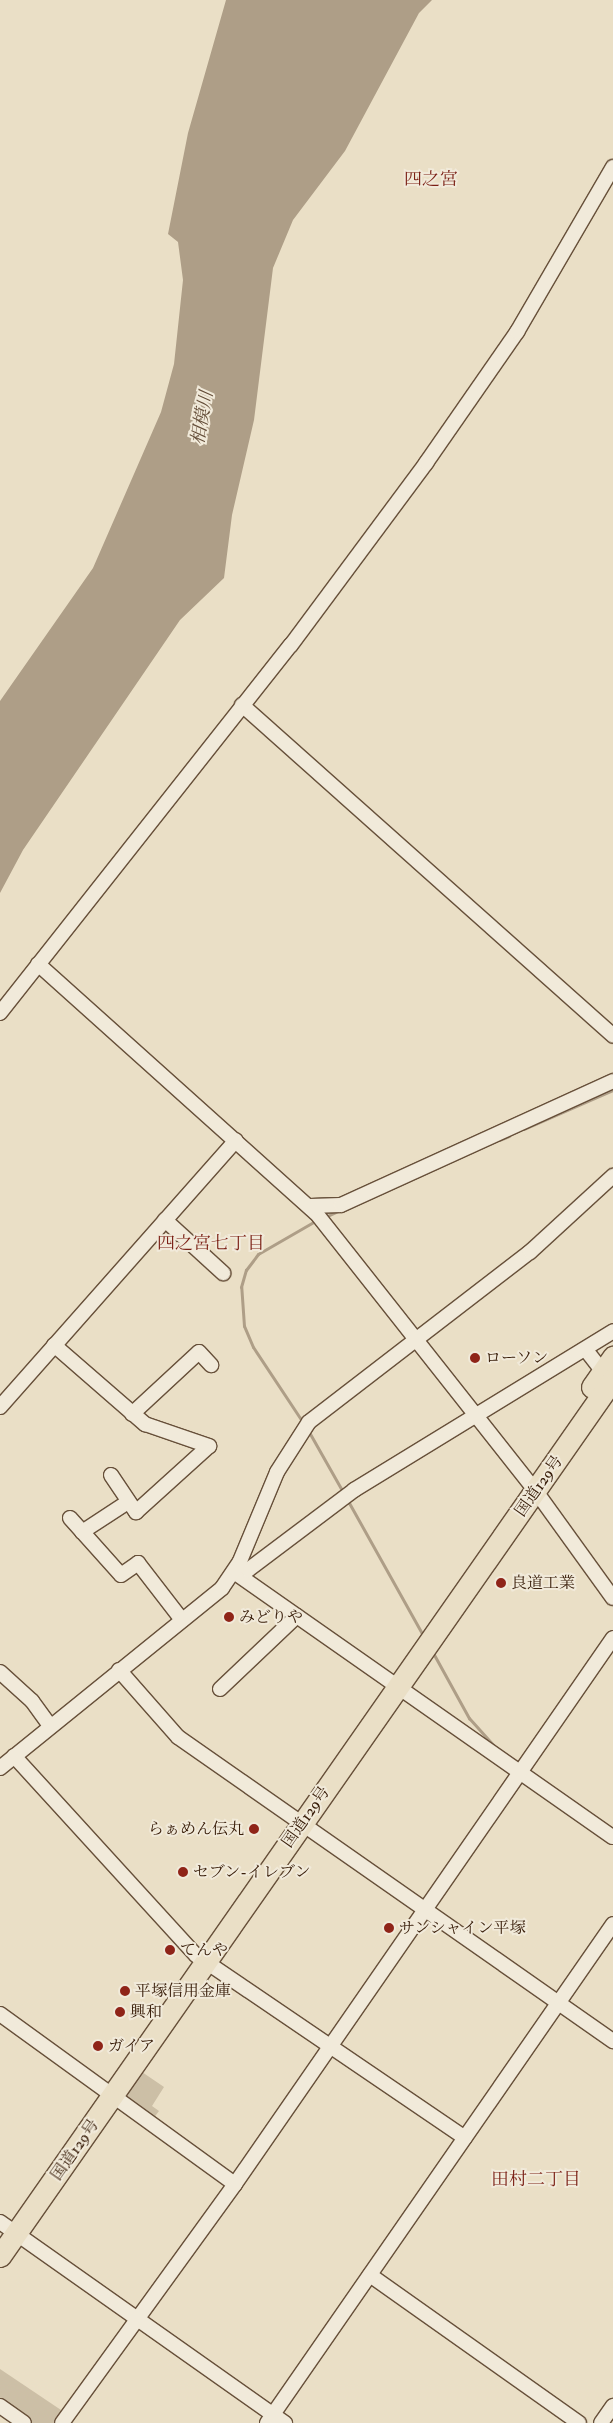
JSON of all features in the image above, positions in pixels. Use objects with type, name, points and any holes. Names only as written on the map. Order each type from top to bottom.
[{"type":"highway","name":"国道129号","points":[[0,2256],[6,2229],[106,2093],[298,1820],[610,1369]]},
{"type":"street","points":[[0,1013],[242,705],[432,455],[516,332],[613,167]]},
{"type":"street","points":[[242,705],[613,1035]]},
{"type":"street","points":[[38,964],[313,1209],[531,1485],[613,1598]]},
{"type":"street","points":[[313,1209],[341,1205],[613,1081]]},
{"type":"street","points":[[0,1406],[236,1140]]},
{"type":"street","points":[[0,1768],[119,1670],[213,1597],[234,1572],[277,1472],[305,1427],[416,1338],[530,1252],[613,1176]]},
{"type":"street","points":[[165,1220],[223,1273]]},
{"type":"street","points":[[234,1572],[248,1570],[354,1490],[474,1413],[586,1350],[608,1334],[613,1349]]},
{"type":"street","points":[[54,1345],[145,1424],[209,1446],[136,1512],[111,1476]]},
{"type":"street","points":[[586,1350],[610,1369]]},
{"type":"street","points":[[132,1414],[199,1352],[211,1365]]},
{"type":"street","points":[[82,1532],[128,1502]]},
{"type":"street","points":[[70,1518],[121,1574],[138,1563],[182,1620]]},
{"type":"street","points":[[234,1572],[613,1837]]},
{"type":"street","points":[[220,1689],[297,1616]]},
{"type":"street","points":[[62,2423],[234,2184],[517,1771],[613,1638]]},
{"type":"street","points":[[119,1670],[178,1737],[613,2041]]},
{"type":"street","points":[[0,1672],[32,1700],[50,1726]]},
{"type":"street","points":[[14,1756],[201,1958],[328,2047],[465,2138]]},
{"type":"street","points":[[6,2229],[138,2319],[275,2420],[370,2275],[613,1924]]},
{"type":"street","points":[[0,2014],[106,2093],[234,2184]]},
{"type":"street","points":[[370,2275],[579,2423]]},
{"type":"street","points":[[0,2406],[24,2423]]},
{"type":"street","points":[[601,2423],[613,2406]]},
{"type":"shaded area","points":[[142,2072],[164,2087],[152,2106],[159,2111],[153,2119],[123,2099]]},
{"type":"shaded area","points":[[0,2369],[64,2412],[57,2423],[31,2423],[0,2402]]},
{"type":"water","name":"相模川","points":[[226,0],[432,0],[419,13],[345,151],[293,220],[273,268],[254,420],[232,515],[224,578],[180,620],[23,850],[0,893],[0,701],[93,568],[161,412],[174,364],[183,280],[178,242],[168,234],[188,133]]},
{"type":"waterway","points":[[524,1129],[613,1090]]},
{"type":"waterway","points":[[499,1140],[509,1136]]},
{"type":"waterway","points":[[323,1218],[340,1210]]},
{"type":"waterway","points":[[304,1424],[253,1347],[244,1326],[241,1287],[246,1270],[258,1254],[317,1220]]},
{"type":"waterway","points":[[309,1432],[343,1492]]},
{"type":"waterway","points":[[348,1501],[424,1637]]},
{"type":"waterway","points":[[432,1651],[469,1718],[494,1746]]},
{"type":"place","name":"ローソン","points":[[475,1358]]},
{"type":"place","name":"良道工業","points":[[501,1583]]},
{"type":"place","name":"みどりや","points":[[229,1617]]},
{"type":"place","name":"らぁめん伝丸","points":[[254,1829]]},
{"type":"place","name":"セブン-イレブン","points":[[183,1872]]},
{"type":"place","name":"サンシャイン平塚","points":[[389,1928]]},
{"type":"place","name":"てんや","points":[[170,1950]]},
{"type":"place","name":"平塚信用金庫","points":[[125,1991]]},
{"type":"place","name":"興和","points":[[120,2012]]},
{"type":"place","name":"ガイア","points":[[98,2046]]},
{"type":"district","name":"四之宮","points":[[431,180]]},
{"type":"district","name":"四之宮七丁目","points":[[211,1244]]},
{"type":"district","name":"田村二丁目","points":[[536,2180]]}]
